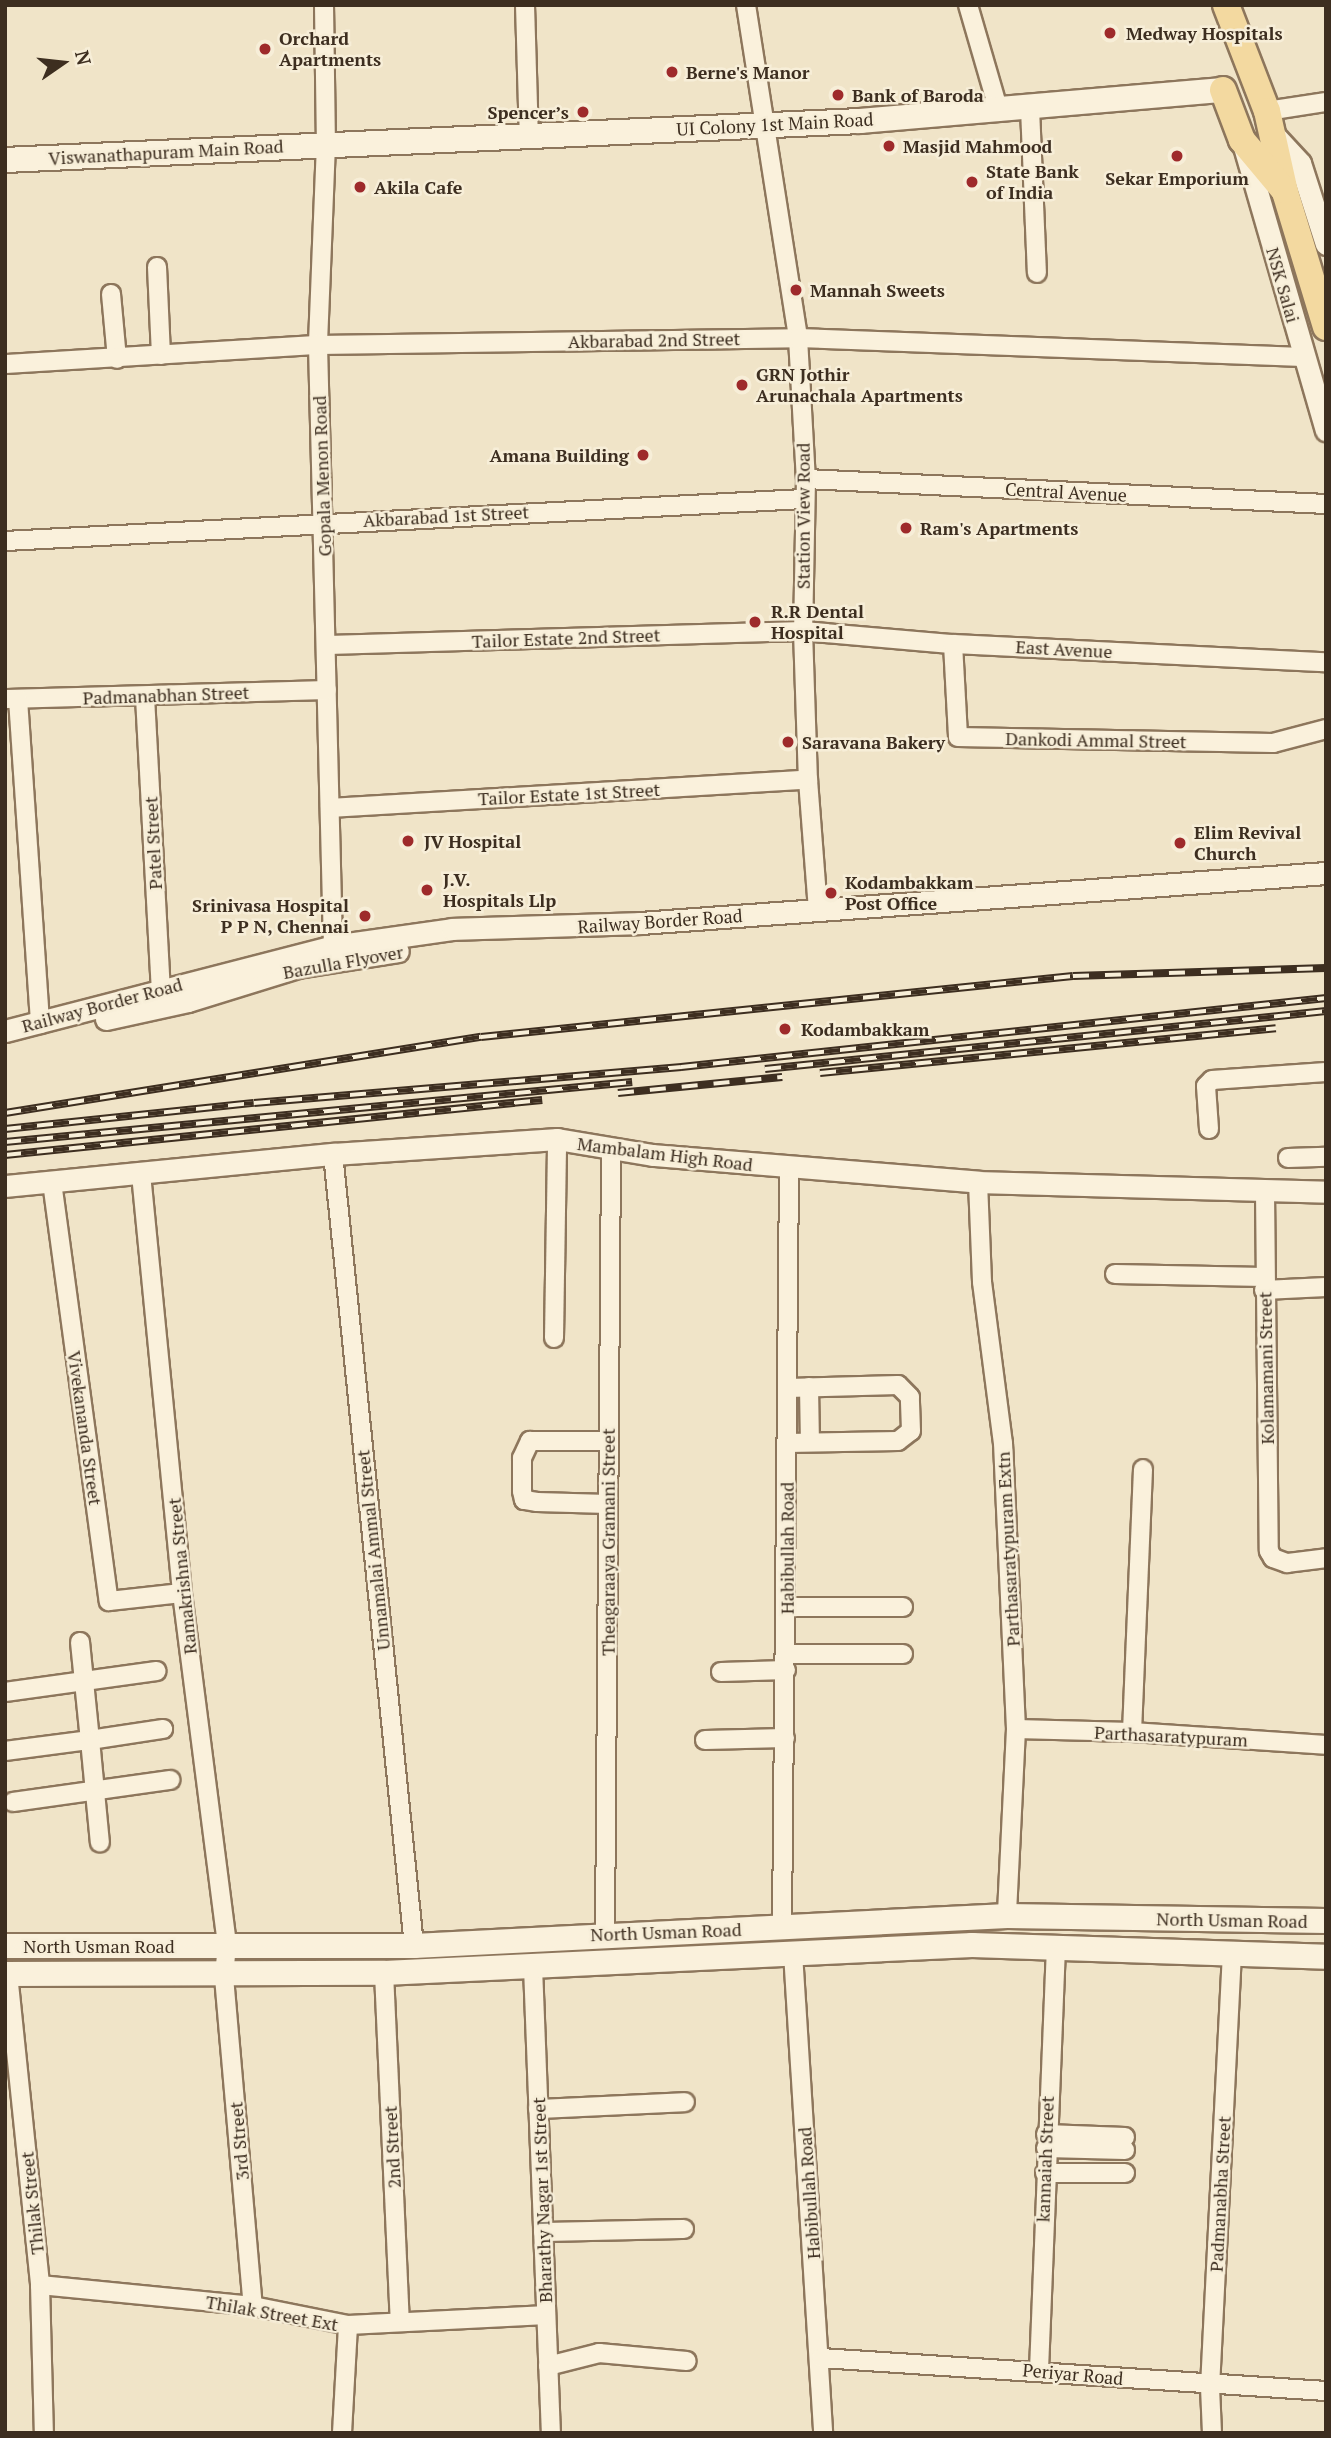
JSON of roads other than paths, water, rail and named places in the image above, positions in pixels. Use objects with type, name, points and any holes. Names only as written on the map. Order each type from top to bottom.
[{"type":"main road","points":[[1226,5],[1271,123],[1287,199],[1326,327]]},
{"type":"main road","name":"UI Colony 1st Main Road","points":[[326,144],[999,112],[1223,90]]},
{"type":"main road","points":[[1223,90],[1242,140],[1287,199]]},
{"type":"main road","name":"Viswanathapuram Main Road","points":[[5,160],[326,144]]},
{"type":"main road","name":"North Usman Road","points":[[5,1947],[414,1947],[605,1934],[1007,1916],[1062,1935],[1232,1955],[1326,1958]]},
{"type":"main road","name":"North Usman Road","points":[[6,1974],[224,1977],[384,1973],[972,1945],[1062,1935],[1326,1921]]},
{"type":"main road","points":[[1062,1935],[1326,1942]]},
{"type":"street","name":"Gopala Menon Road","points":[[324,5],[326,144],[318,345],[328,645],[333,946]]},
{"type":"street","points":[[525,5],[529,136]]},
{"type":"street","name":"Station View Road","points":[[746,5],[798,338],[806,479],[803,499],[803,631],[808,780],[818,909]]},
{"type":"street","points":[[968,5],[999,112]]},
{"type":"street","points":[[1326,102],[1271,123],[1300,163],[1326,244]]},
{"type":"street","points":[[1030,108],[1037,273]]},
{"type":"street","name":"NSK Salai","points":[[1242,140],[1326,430]]},
{"type":"street","points":[[156,267],[161,355]]},
{"type":"street","points":[[111,295],[117,359]]},
{"type":"street","name":"Akbarabad 2nd Street","points":[[5,364],[318,345],[798,338],[1303,357]]},
{"type":"street","name":"Central Avenue","points":[[806,479],[1326,504]]},
{"type":"street","name":"Akbarabad 1st Street","points":[[5,541],[323,521],[803,499]]},
{"type":"street","name":"East Avenue","points":[[803,631],[953,644],[1326,662]]},
{"type":"street","name":"Tailor Estate 2nd Street","points":[[328,645],[803,631]]},
{"type":"street","name":"Dankodi Ammal Street","points":[[953,644],[958,737],[1273,743],[1326,729]]},
{"type":"street","name":"Padmanabhan Street","points":[[11,699],[327,690]]},
{"type":"street","name":"Patel Street","points":[[145,697],[161,989]]},
{"type":"street","points":[[11,699],[40,1024]]},
{"type":"street","name":"Tailor Estate 1st Street","points":[[330,807],[808,780]]},
{"type":"street","name":"Railway Border Road","points":[[5,1031],[333,946],[452,929],[521,930],[1326,873]]},
{"type":"street","name":"Bazulla Flyover","points":[[5,1046],[188,1001],[298,967],[521,930]]},
{"type":"street","points":[[1209,1129],[1206,1086],[1212,1080],[1326,1072]]},
{"type":"street","points":[[554,1338],[557,1139]]},
{"type":"street","name":"Mambalam High Road","points":[[5,1186],[333,1154],[557,1139],[611,1151],[789,1169],[978,1182],[1326,1192]]},
{"type":"street","name":"Theagaraaya Gramani Street","points":[[605,1934],[611,1151]]},
{"type":"street","name":"Unnamalai Ammal Street","points":[[333,1154],[414,1947]]},
{"type":"street","points":[[1288,1158],[1326,1157]]},
{"type":"street","name":"Habibullah Road","points":[[782,1927],[788,1607],[789,1169]]},
{"type":"street","name":"Ramakrishna Street","points":[[141,1174],[182,1593],[227,1945],[224,1977]]},
{"type":"street","name":"Vivekananda Street","points":[[52,1182],[109,1601],[182,1593]]},
{"type":"street","name":"Parthasaratypuram Extn","points":[[978,1182],[982,1282],[1003,1443],[1016,1729],[1007,1916]]},
{"type":"street","name":"Kolamamani Street","points":[[1265,1192],[1269,1545],[1273,1559],[1279,1561],[1326,1558]]},
{"type":"street","points":[[1115,1274],[1326,1287]]},
{"type":"street","points":[[788,1388],[898,1385],[911,1396],[911,1431],[898,1441],[788,1443]]},
{"type":"street","points":[[809,1387],[810,1442]]},
{"type":"street","points":[[608,1441],[530,1441],[524,1448],[522,1469],[524,1500],[608,1504]]},
{"type":"street","points":[[1132,1732],[1143,1469]]},
{"type":"street","points":[[788,1607],[903,1607]]},
{"type":"street","points":[[80,1642],[100,1843]]},
{"type":"street","points":[[721,1672],[786,1662],[903,1654]]},
{"type":"street","points":[[5,1692],[157,1671]]},
{"type":"street","points":[[5,1751],[163,1729]]},
{"type":"street","name":"Parthasaratypuram","points":[[1016,1729],[1132,1732],[1326,1745]]},
{"type":"street","points":[[705,1740],[785,1738]]},
{"type":"street","points":[[13,1802],[170,1780]]},
{"type":"street","name":"kannaiah Street","points":[[1039,2370],[1046,2141],[1062,1935]]},
{"type":"street","name":"Habibullah Road","points":[[793,1953],[821,2358],[823,2433]]},
{"type":"street","name":"Padmanabha Street","points":[[1212,2433],[1210,2387],[1232,1955]]},
{"type":"street","name":"Bharathy Nagar 1st Street","points":[[533,1967],[551,2433]]},
{"type":"street","name":"2nd Street","points":[[384,1973],[400,2322]]},
{"type":"street","name":"Thilak Street","points":[[6,1974],[40,2285],[44,2433]]},
{"type":"street","name":"3rd Street","points":[[224,1977],[253,2306]]},
{"type":"street","points":[[538,2109],[685,2102]]},
{"type":"street","points":[[1046,2141],[1125,2143]]},
{"type":"street","points":[[1045,2173],[1125,2173]]},
{"type":"street","points":[[543,2232],[684,2229]]},
{"type":"street","name":"Thilak Street Ext","points":[[40,2285],[253,2306],[348,2325],[546,2315]]},
{"type":"street","points":[[342,2433],[348,2325]]},
{"type":"street","points":[[548,2366],[599,2353],[687,2361]]},
{"type":"street","name":"Periyar Road","points":[[821,2358],[1039,2370],[1210,2387],[1326,2391]]},
{"type":"railway","points":[[5,1113],[481,1037],[1073,976],[1326,968]]},
{"type":"railway","points":[[5,1129],[254,1103],[681,1067],[1326,998]]},
{"type":"railway","points":[[765,1069],[1326,1011]]},
{"type":"railway","points":[[820,1073],[1276,1028]]},
{"type":"railway","points":[[618,1093],[782,1077]]},
{"type":"railway","points":[[5,1142],[632,1082]]},
{"type":"railway","points":[[5,1155],[542,1100]]},
{"type":"place","name":"Medway Hospitals","points":[[1110,33]]},
{"type":"place","name":"Orchard Apartments","points":[[265,49]]},
{"type":"place","name":"Berne's Manor","points":[[672,72]]},
{"type":"place","name":"Bank of Baroda","points":[[838,95]]},
{"type":"place","name":"Spencer’s","points":[[583,112]]},
{"type":"place","name":"Masjid Mahmood","points":[[889,146]]},
{"type":"place","name":"Sekar Emporium","points":[[1177,156]]},
{"type":"place","name":"State Bank of India","points":[[972,182]]},
{"type":"place","name":"Akila Cafe","points":[[360,187]]},
{"type":"place","name":"Mannah Sweets","points":[[796,290]]},
{"type":"place","name":"GRN Jothir Arunachala Apartments","points":[[742,385]]},
{"type":"place","name":"Amana Building","points":[[643,455]]},
{"type":"place","name":"Ram's Apartments","points":[[906,528]]},
{"type":"place","name":"R.R Dental Hospital","points":[[755,622]]},
{"type":"place","name":"Saravana Bakery","points":[[788,742]]},
{"type":"place","name":"JV Hospital","points":[[408,841]]},
{"type":"place","name":"Elim Revival Church","points":[[1180,843]]},
{"type":"place","name":"J.V. Hospitals Llp","points":[[427,890]]},
{"type":"place","name":"Kodambakkam Post Office","points":[[831,893]]},
{"type":"place","name":"Srinivasa Hospital P P N, Chennai","points":[[365,916]]},
{"type":"place","name":"Kodambakkam","points":[[785,1029]]}]
